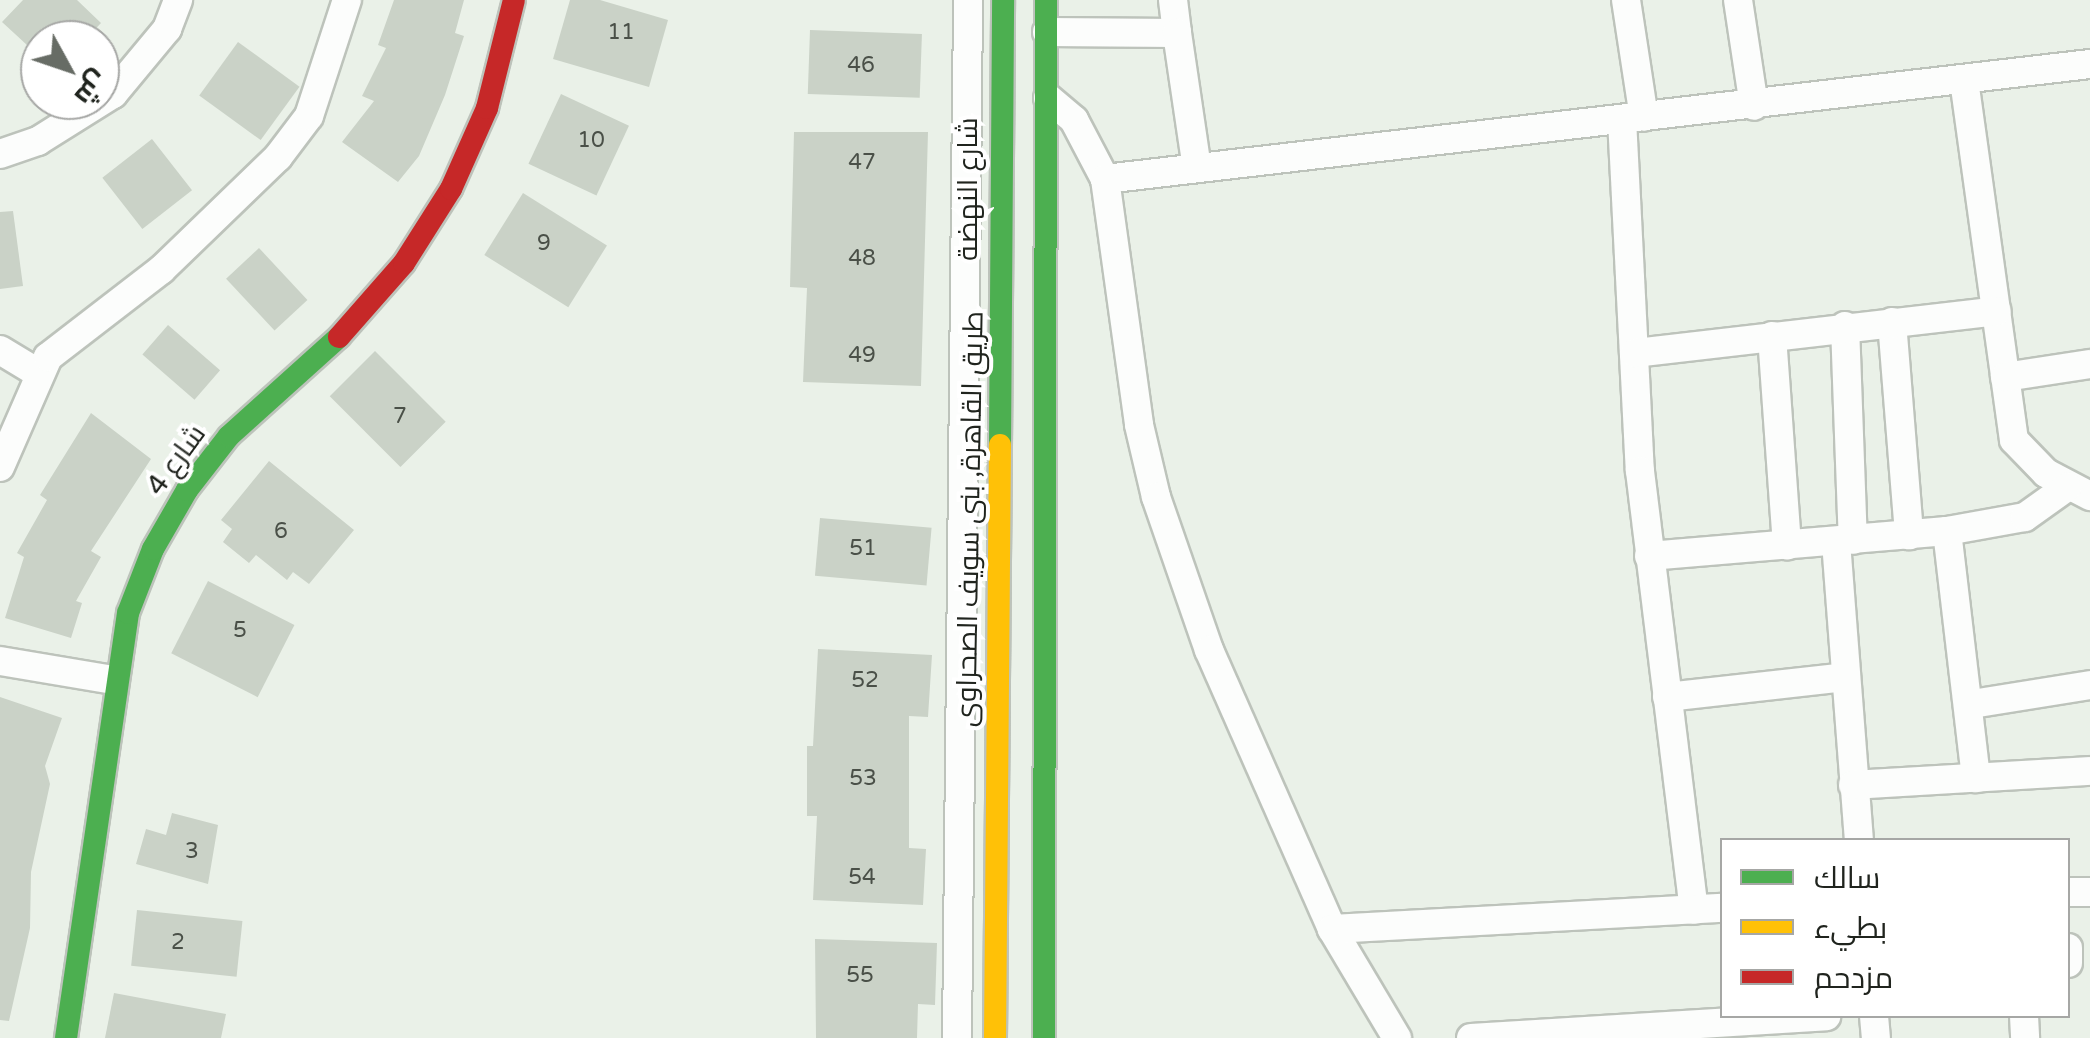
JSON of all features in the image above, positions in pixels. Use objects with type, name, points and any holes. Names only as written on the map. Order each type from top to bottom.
[{"type":"main road","name":"شارع 4","points":[[66,1038],[114,680],[128,613],[187,490],[229,436],[346,330],[404,263],[451,188],[487,108],[514,0]]},
{"type":"main road","name":"طريق القاهرة, بنى سويف الصحراوى","points":[[995,1038],[1003,0]]},
{"type":"main road","points":[[1044,1038],[1046,0]]},
{"type":"street","points":[[0,154],[38,141],[113,94],[167,29],[178,0]]},
{"type":"street","points":[[0,467],[48,357],[223,216],[278,157],[308,116],[347,0]]},
{"type":"street","name":"شارع النهضة","points":[[957,1038],[968,0]]},
{"type":"street","points":[[1173,0],[1197,168]]},
{"type":"street","points":[[1626,0],[1633,118],[1635,353],[1649,556],[1694,910]]},
{"type":"street","points":[[1738,0],[1754,106]]},
{"type":"street","points":[[1046,32],[1176,33]]},
{"type":"street","points":[[1106,179],[2090,64]]},
{"type":"street","points":[[1649,556],[1947,531],[2025,517],[2078,492],[2014,440],[1964,80]]},
{"type":"street","points":[[1048,98],[1074,120],[1106,179],[1126,342],[1156,497],[1209,650],[1332,929],[1397,1038]]},
{"type":"street","points":[[1635,353],[1996,311]]},
{"type":"street","points":[[1892,322],[1909,535]]},
{"type":"street","points":[[1845,326],[1846,677],[1859,838]]},
{"type":"street","points":[[1772,336],[1787,546]]},
{"type":"street","points":[[0,350],[38,373]]},
{"type":"street","points":[[2005,377],[2090,364]]},
{"type":"street","points":[[1947,531],[1972,704],[1976,778]]},
{"type":"street","points":[[0,661],[114,680]]},
{"type":"street","points":[[1667,697],[1846,677]]},
{"type":"street","points":[[1972,704],[2090,685]]},
{"type":"street","points":[[1852,785],[2090,772]]},
{"type":"street","points":[[1332,929],[1720,908]]},
{"type":"street","points":[[1471,1038],[1794,1018]]},
{"type":"building","points":[[23,0],[77,0],[98,20],[20,20],[20,39],[2,22]]},
{"type":"building","points":[[394,0],[464,0],[455,33],[464,36],[445,95],[419,156],[398,182],[342,142],[374,101],[362,96],[386,48],[378,45]]},
{"type":"building","points":[[570,0],[600,0],[668,20],[649,87],[553,59]]},
{"type":"building","points":[[810,30],[922,34],[920,98],[808,94]]},
{"type":"building","points":[[238,42],[299,87],[261,140],[199,95]]},
{"type":"building","points":[[561,94],[629,126],[596,195],[528,164]]},
{"type":"building","points":[[794,132],[928,132],[921,386],[803,382],[807,288],[790,287]]},
{"type":"building","points":[[152,139],[192,190],[142,229],[102,178]]},
{"type":"building","points":[[523,193],[607,245],[568,307],[484,255]]},
{"type":"building","points":[[13,211],[23,286],[0,289],[0,212]]},
{"type":"building","points":[[259,248],[307,300],[275,331],[226,279]]},
{"type":"building","points":[[168,325],[220,370],[194,400],[142,354]]},
{"type":"building","points":[[375,351],[446,422],[400,467],[330,396]]},
{"type":"building","points":[[91,413],[151,459],[91,551],[101,557],[76,601],[82,603],[71,638],[5,618],[24,557],[17,553],[47,500],[40,495]]},
{"type":"building","points":[[269,461],[354,530],[309,584],[293,572],[287,580],[256,555],[249,563],[223,542],[232,529],[221,520]]},
{"type":"building","points":[[820,518],[932,528],[927,586],[815,576]]},
{"type":"building","points":[[208,581],[294,625],[258,697],[171,653]]},
{"type":"building","points":[[818,649],[932,655],[928,717],[909,716],[909,848],[926,849],[923,905],[813,900],[817,816],[807,816],[807,746],[813,746]]},
{"type":"building","points":[[0,697],[62,718],[45,766],[50,784],[31,872],[30,928],[9,1021],[0,1020]]},
{"type":"building","points":[[172,813],[218,825],[208,884],[136,864],[146,829],[166,835]]},
{"type":"building","points":[[137,910],[242,921],[237,977],[131,966]]},
{"type":"building","points":[[815,939],[937,943],[935,1005],[918,1004],[917,1038],[816,1038]]},
{"type":"building","points":[[114,993],[226,1014],[221,1038],[105,1038]]},
{"type":"traffic: fast","points":[[1000,445],[1003,0]]},
{"type":"traffic: fast","points":[[1044,1038],[1046,0]]},
{"type":"traffic: fast","points":[[66,1038],[128,613],[153,549],[187,490],[229,436],[339,337]]},
{"type":"traffic: slow","points":[[995,1038],[1000,445]]},
{"type":"traffic: jam","points":[[339,337],[404,263],[451,189],[487,108],[514,0]]}]
